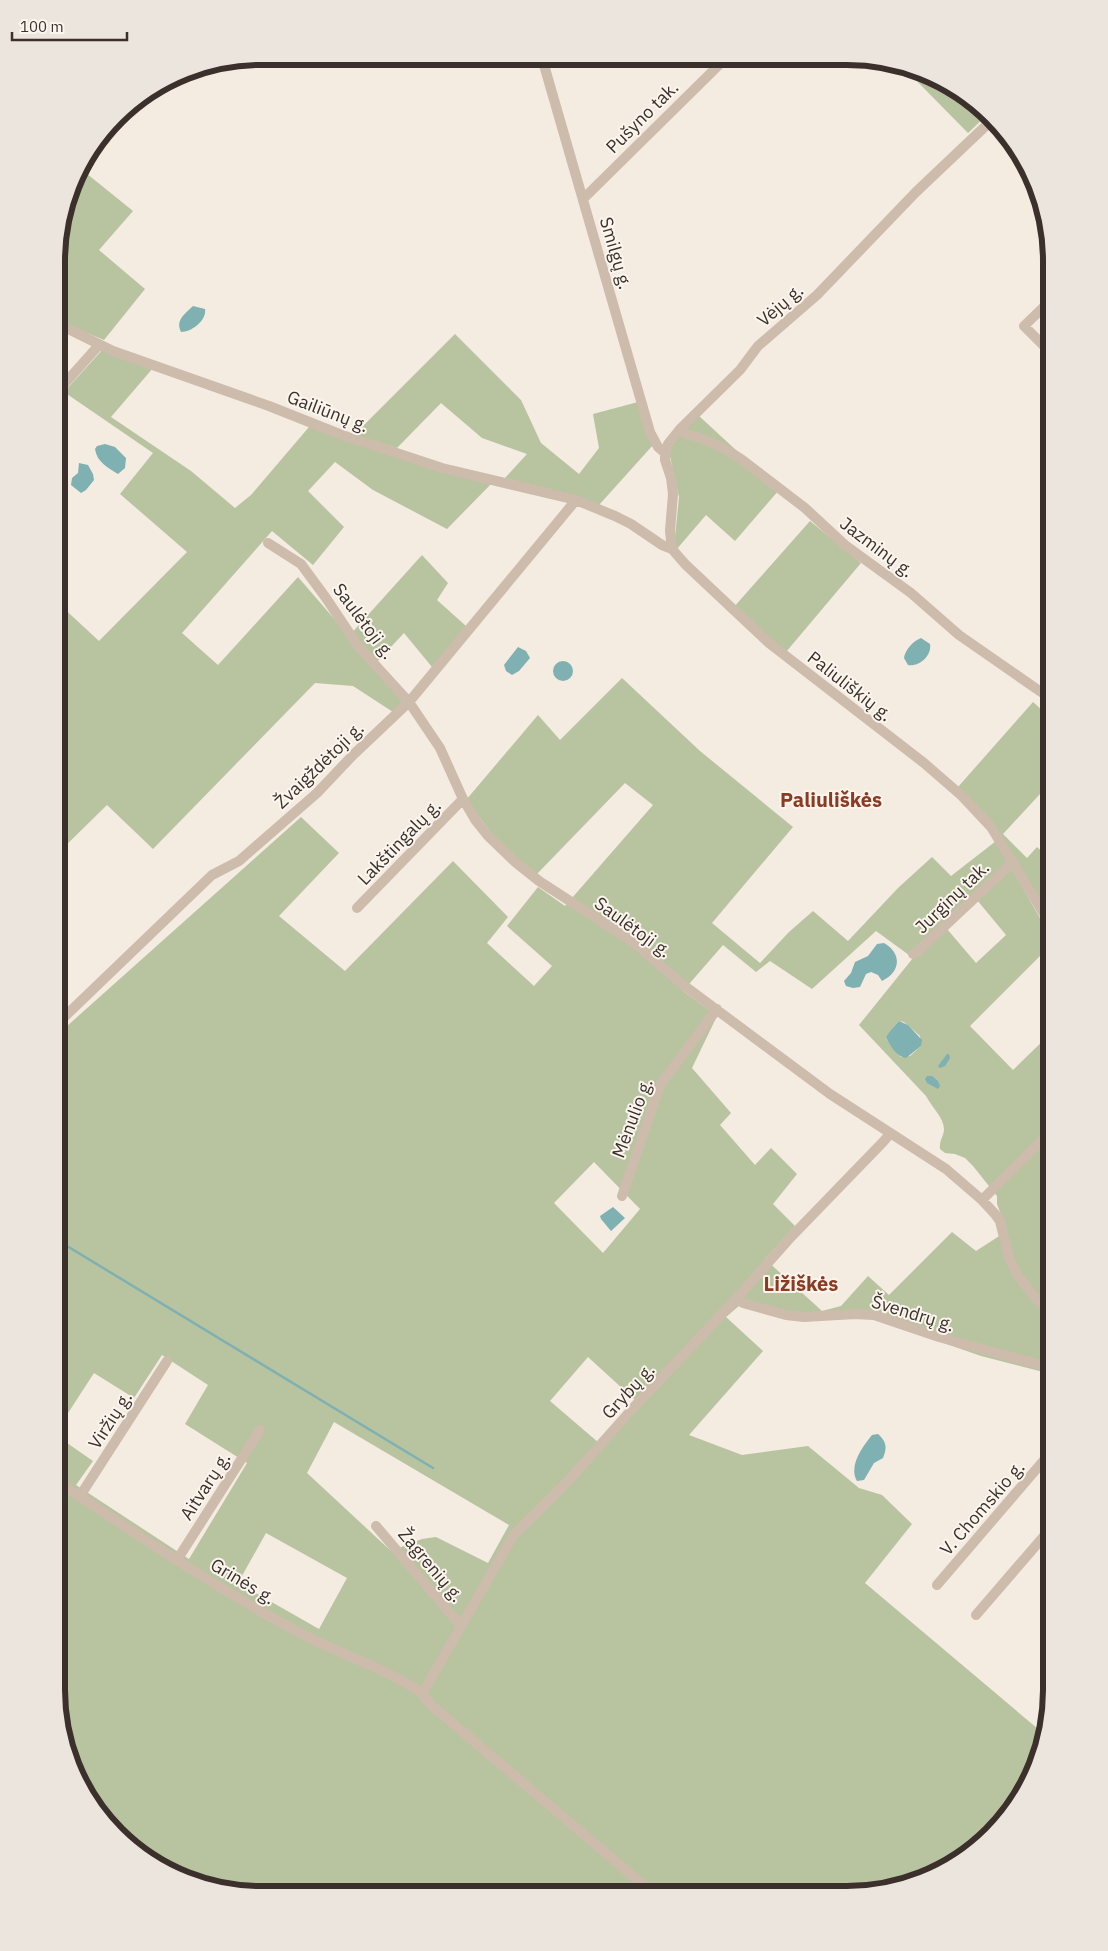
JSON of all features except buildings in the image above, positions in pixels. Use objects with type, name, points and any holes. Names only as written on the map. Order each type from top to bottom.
[{"type":"street","name":"Smilgų g.","points":[[544,65],[650,432],[658,447],[665,453]]},
{"type":"street","name":"Pušyno tak.","points":[[583,199],[718,65]]},
{"type":"street","name":"Vėjų g.","points":[[665,453],[668,444],[680,430],[740,370],[758,346],[817,294],[916,192],[987,124]]},
{"type":"street","points":[[1043,308],[1024,326],[1043,345]]},
{"type":"street","name":"Gailiūnų g.","points":[[65,327],[99,344],[269,406],[342,435],[442,468],[576,500],[593,507]]},
{"type":"street","points":[[65,383],[99,344]]},
{"type":"street","name":"Jazminų g.","points":[[680,430],[725,449],[741,459],[805,508],[845,544],[911,593],[959,634],[1043,693]]},
{"type":"street","points":[[665,453],[673,494],[670,531],[672,550]]},
{"type":"street","name":"Žvaigždėtoji g.","points":[[65,1016],[212,875],[238,861],[317,793],[353,755],[409,702],[576,500]]},
{"type":"street","name":"Paliuliškių g.","points":[[593,507],[631,524],[672,550],[769,643],[924,763],[962,796],[991,827],[1043,912]]},
{"type":"street","name":"Saulėtoji g.","points":[[268,543],[301,564],[358,646],[409,702],[440,748],[464,799],[476,821],[488,836],[514,861],[539,881],[632,942],[682,984],[830,1094],[946,1169],[982,1200],[1000,1221],[1009,1258],[1018,1276],[1043,1305]]},
{"type":"street","name":"Lakštingalų g.","points":[[357,908],[464,799]]},
{"type":"street","name":"Jurginų tak.","points":[[913,954],[1013,862]]},
{"type":"street","name":"Mėnulio g.","points":[[622,1196],[660,1085],[717,1009]]},
{"type":"street","name":"Grybų g.","points":[[422,1694],[513,1536],[568,1481],[791,1237],[890,1134]]},
{"type":"street","points":[[982,1200],[1043,1140]]},
{"type":"street","name":"Švendrų g.","points":[[736,1299],[743,1303],[804,1318],[855,1314],[874,1315],[939,1337],[1043,1366]]},
{"type":"street","name":"Viržių g.","points":[[80,1496],[167,1361]]},
{"type":"street","name":"Aitvarų g.","points":[[177,1560],[260,1430]]},
{"type":"street","name":"V. Chomskio g.","points":[[937,1585],[1043,1461]]},
{"type":"street","name":"Grinės g.","points":[[65,1486],[177,1560],[304,1635],[382,1672],[422,1694],[430,1704],[645,1886]]},
{"type":"street","name":"Žagrenių g.","points":[[376,1526],[461,1626]]},
{"type":"street","points":[[976,1616],[1043,1537]]},
{"type":"green space","points":[[911,76],[945,91],[983,119],[968,133]]},
{"type":"green space","points":[[86,173],[133,211],[99,250],[145,289],[104,340],[65,324],[65,248],[75,198]]},
{"type":"green space","points":[[455,334],[521,400],[541,443],[579,474],[599,448],[593,414],[638,402],[653,445],[599,505],[505,478],[527,454],[482,438],[441,403],[397,448],[354,435]]},
{"type":"green space","points":[[103,349],[153,368],[111,417],[191,471],[235,508],[251,495],[309,427],[492,483],[447,529],[373,490],[335,462],[308,491],[344,527],[313,565],[272,531],[182,633],[218,665],[298,577],[349,636],[422,555],[448,583],[437,600],[466,626],[432,667],[404,633],[373,666],[403,701],[393,712],[353,686],[315,683],[153,849],[107,805],[65,846],[65,609],[99,641],[187,552],[120,494],[153,453],[65,391]]},
{"type":"green space","points":[[698,415],[779,490],[735,541],[706,515],[676,550],[674,547],[679,497],[669,452],[674,441]]},
{"type":"green space","points":[[810,521],[861,563],[786,652],[733,608]]},
{"type":"green space","points":[[622,678],[700,751],[793,827],[712,923],[760,963],[789,932],[813,911],[848,941],[898,888],[932,857],[951,876],[996,841],[1043,923],[1043,953],[970,1026],[1013,1070],[1043,1041],[1043,1372],[981,1356],[869,1317],[838,1319],[740,1305],[726,1317],[763,1351],[689,1435],[742,1455],[808,1446],[859,1488],[882,1495],[912,1524],[865,1583],[1039,1730],[1033,1753],[1023,1777],[1003,1809],[986,1829],[945,1860],[910,1876],[860,1886],[248,1886],[198,1876],[174,1866],[142,1846],[122,1829],[105,1809],[85,1777],[75,1753],[65,1703],[65,1442],[93,1461],[76,1485],[189,1559],[247,1463],[185,1424],[208,1385],[162,1355],[134,1398],[94,1373],[65,1418],[65,1028],[301,817],[339,853],[279,916],[345,971],[453,861],[508,917],[487,943],[534,986],[552,966],[507,926],[538,887],[565,906],[653,805],[625,783],[536,875],[500,844],[466,800],[538,715],[560,740]],"holes":[[[977,900],[1006,935],[976,963],[947,929]],[[876,931],[913,958],[859,1025],[926,1096],[940,1116],[943,1125],[944,1132],[940,1149],[945,1153],[965,1158],[973,1166],[997,1196],[997,1204],[1007,1231],[976,1251],[952,1232],[889,1295],[868,1276],[841,1306],[822,1311],[765,1259],[795,1226],[773,1204],[797,1174],[771,1148],[755,1165],[720,1125],[731,1113],[692,1068],[717,1016],[683,991],[723,945],[756,972],[770,961],[812,989]],[[899,1021],[904,1022],[920,1036],[921,1046],[910,1056],[901,1057],[886,1038]],[[594,1162],[640,1209],[603,1253],[554,1203]],[[588,1357],[635,1400],[599,1443],[550,1401]],[[334,1422],[509,1525],[488,1563],[436,1537],[422,1539],[391,1551],[307,1473]],[[266,1533],[347,1578],[319,1629],[238,1583]]]},
{"type":"green space","points":[[1033,702],[1043,711],[1043,791],[1003,834],[1027,858],[1037,847],[1043,852],[1043,906],[958,787]]},
{"type":"water","points":[[193,306],[205,309],[204,317],[194,328],[181,332],[179,328],[180,321]]},
{"type":"water","points":[[105,444],[115,447],[126,458],[125,468],[118,474],[103,464],[96,454],[95,449],[97,446]]},
{"type":"water","points":[[79,463],[88,465],[94,480],[81,493],[71,485],[72,478],[78,473]]},
{"type":"water","points":[[921,638],[930,644],[929,653],[924,660],[908,665],[904,658],[906,652],[912,644]]},
{"type":"water","points":[[518,647],[526,651],[530,658],[519,671],[512,675],[506,671],[504,665]]},
{"type":"water","points":[[563,661],[570,664],[573,671],[570,678],[563,681],[556,678],[553,671],[556,664]]},
{"type":"water","points":[[884,943],[890,947],[896,957],[896,968],[893,973],[882,981],[878,975],[871,972],[866,974],[860,987],[846,986],[844,981],[851,973],[855,962],[868,956],[877,944]]},
{"type":"water","points":[[899,1021],[908,1025],[922,1040],[921,1046],[906,1058],[896,1053],[886,1037]]},
{"type":"water","points":[[949,1054],[950,1058],[945,1066],[940,1068],[938,1066]]},
{"type":"water","points":[[927,1076],[932,1076],[938,1081],[940,1086],[938,1089],[927,1083],[925,1079]]},
{"type":"water","points":[[613,1207],[625,1218],[611,1231],[600,1216]]},
{"type":"water","points":[[878,1434],[885,1445],[883,1458],[874,1463],[864,1480],[857,1481],[854,1469],[858,1456],[872,1435]]},
{"type":"waterway","points":[[65,1245],[433,1468]]},
{"type":"district","name":"Paliuliškės","points":[[831,799]]},
{"type":"district","name":"Ližiškės","points":[[801,1283]]}]
